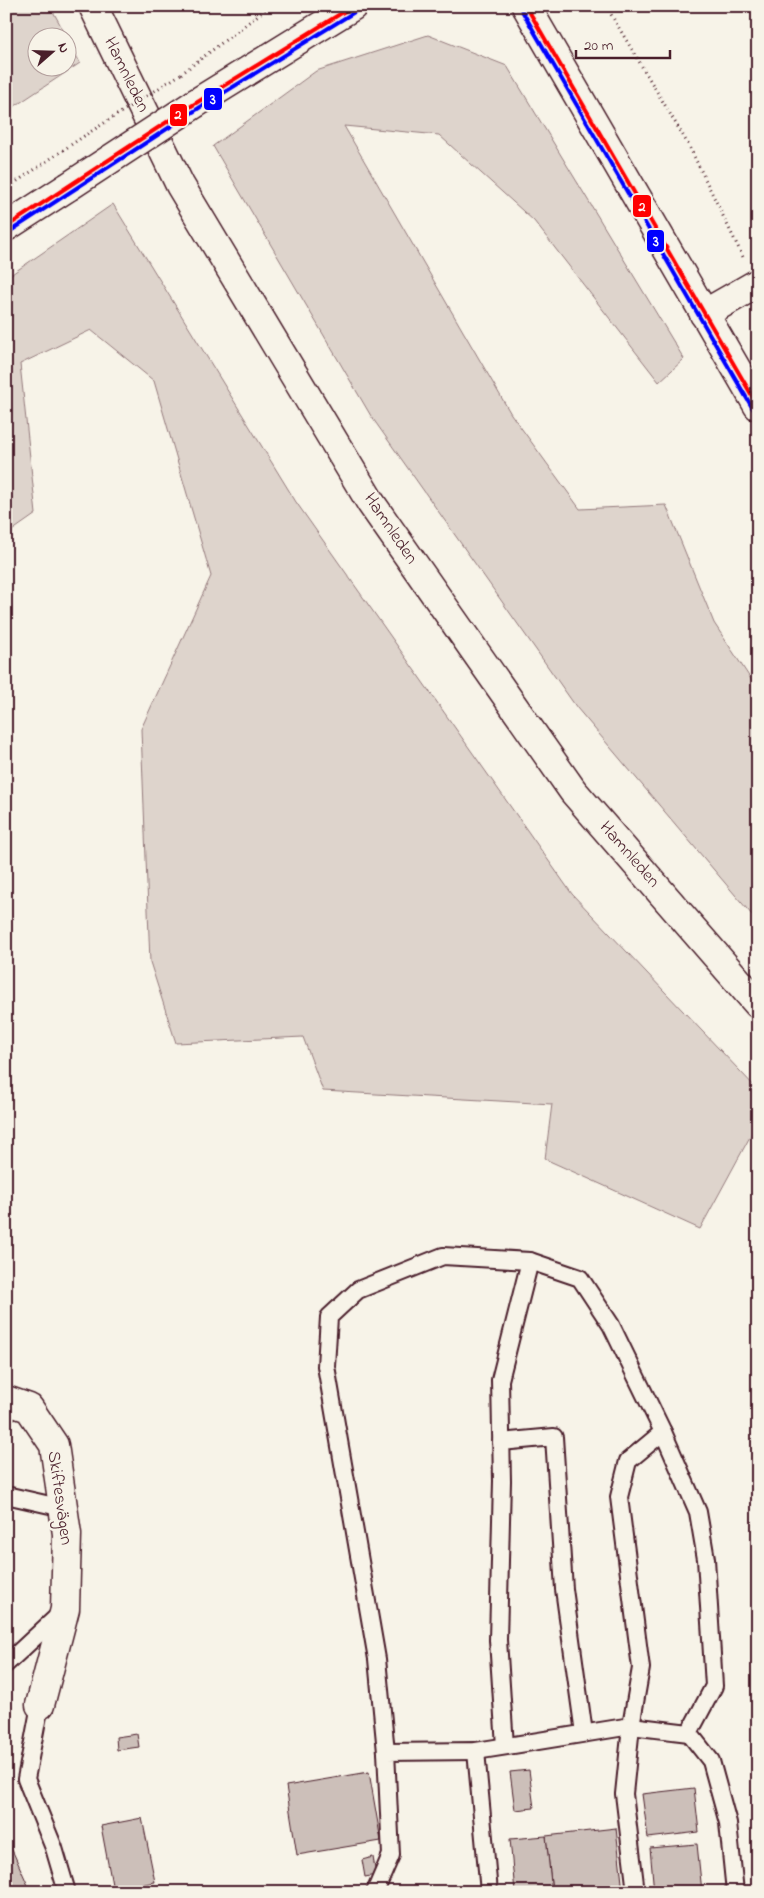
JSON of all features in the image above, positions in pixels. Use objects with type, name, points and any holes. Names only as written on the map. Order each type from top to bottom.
[{"type":"street","name":"Hamnleden","points":[[93,6],[180,185],[371,503],[574,791],[758,1004]]},
{"type":"street","points":[[6,227],[196,102],[353,6]]},
{"type":"street","points":[[526,6],[758,406]]},
{"type":"street","points":[[704,314],[757,284]]},
{"type":"street","name":"Skiftesvägen","points":[[6,1400],[29,1408],[54,1445],[68,1534],[65,1609],[40,1705]]},
{"type":"lane","points":[[375,1892],[391,1855],[386,1752],[377,1659],[326,1366],[329,1317],[358,1290],[443,1256],[530,1261],[580,1278],[611,1325],[663,1432],[698,1512],[706,1559],[714,1686],[689,1733]]},
{"type":"lane","points":[[506,1746],[498,1640],[500,1380],[530,1261]]},
{"type":"lane","points":[[636,1892],[624,1794],[631,1726],[641,1668],[620,1497],[628,1461],[663,1432]]},
{"type":"lane","points":[[501,1442],[554,1437],[564,1590],[584,1733]]},
{"type":"lane","points":[[6,1496],[63,1508]]},
{"type":"lane","points":[[6,1664],[65,1609]]},
{"type":"lane","points":[[40,1705],[26,1779],[54,1848],[67,1892]]},
{"type":"lane","points":[[386,1752],[476,1751],[631,1726],[689,1733],[711,1761],[728,1823],[735,1892]]},
{"type":"lane","points":[[476,1751],[489,1892]]},
{"type":"path","points":[[6,188],[181,74],[270,6]]},
{"type":"path","points":[[606,6],[688,144],[757,284]]},
{"type":"shaded area","points":[[6,6],[50,6],[62,28],[28,28],[28,78],[57,78],[6,112]]},
{"type":"shaded area","points":[[428,35],[507,66],[684,359],[659,382],[534,221],[439,135],[344,126],[511,414],[580,509],[666,505],[714,623],[758,690],[758,922],[577,708],[371,416],[213,146],[316,71]]},
{"type":"shaded area","points":[[113,204],[296,502],[572,894],[758,1090],[758,1122],[700,1229],[545,1159],[552,1104],[323,1091],[303,1037],[176,1043],[150,962],[141,729],[211,576],[154,381],[91,330],[20,364],[36,514],[6,535],[6,278]]},
{"type":"building","points":[[137,1734],[139,1747],[117,1750],[116,1737]]},
{"type":"building","points":[[529,1770],[534,1808],[515,1810],[510,1772]]},
{"type":"building","points":[[369,1772],[381,1841],[297,1855],[286,1786]]},
{"type":"building","points":[[694,1788],[699,1832],[648,1838],[642,1794]]},
{"type":"building","points":[[142,1818],[155,1882],[113,1890],[101,1826]]},
{"type":"building","points":[[616,1828],[623,1892],[552,1892],[546,1836]]},
{"type":"building","points":[[546,1836],[552,1892],[515,1892],[510,1839]]},
{"type":"building","points":[[8,1841],[31,1892],[6,1892],[6,1842]]},
{"type":"building","points":[[697,1844],[702,1892],[654,1892],[650,1848]]},
{"type":"building","points":[[373,1857],[376,1875],[365,1877],[362,1860]]},
{"type":"transit line","name":"2","points":[[6,227],[196,103],[353,6]]},
{"type":"transit line","name":"2","points":[[526,6],[758,406]]},
{"type":"transit line","name":"3","points":[[521,9],[753,409]]},
{"type":"transit line","name":"3","points":[[9,232],[199,108],[356,11]]}]
